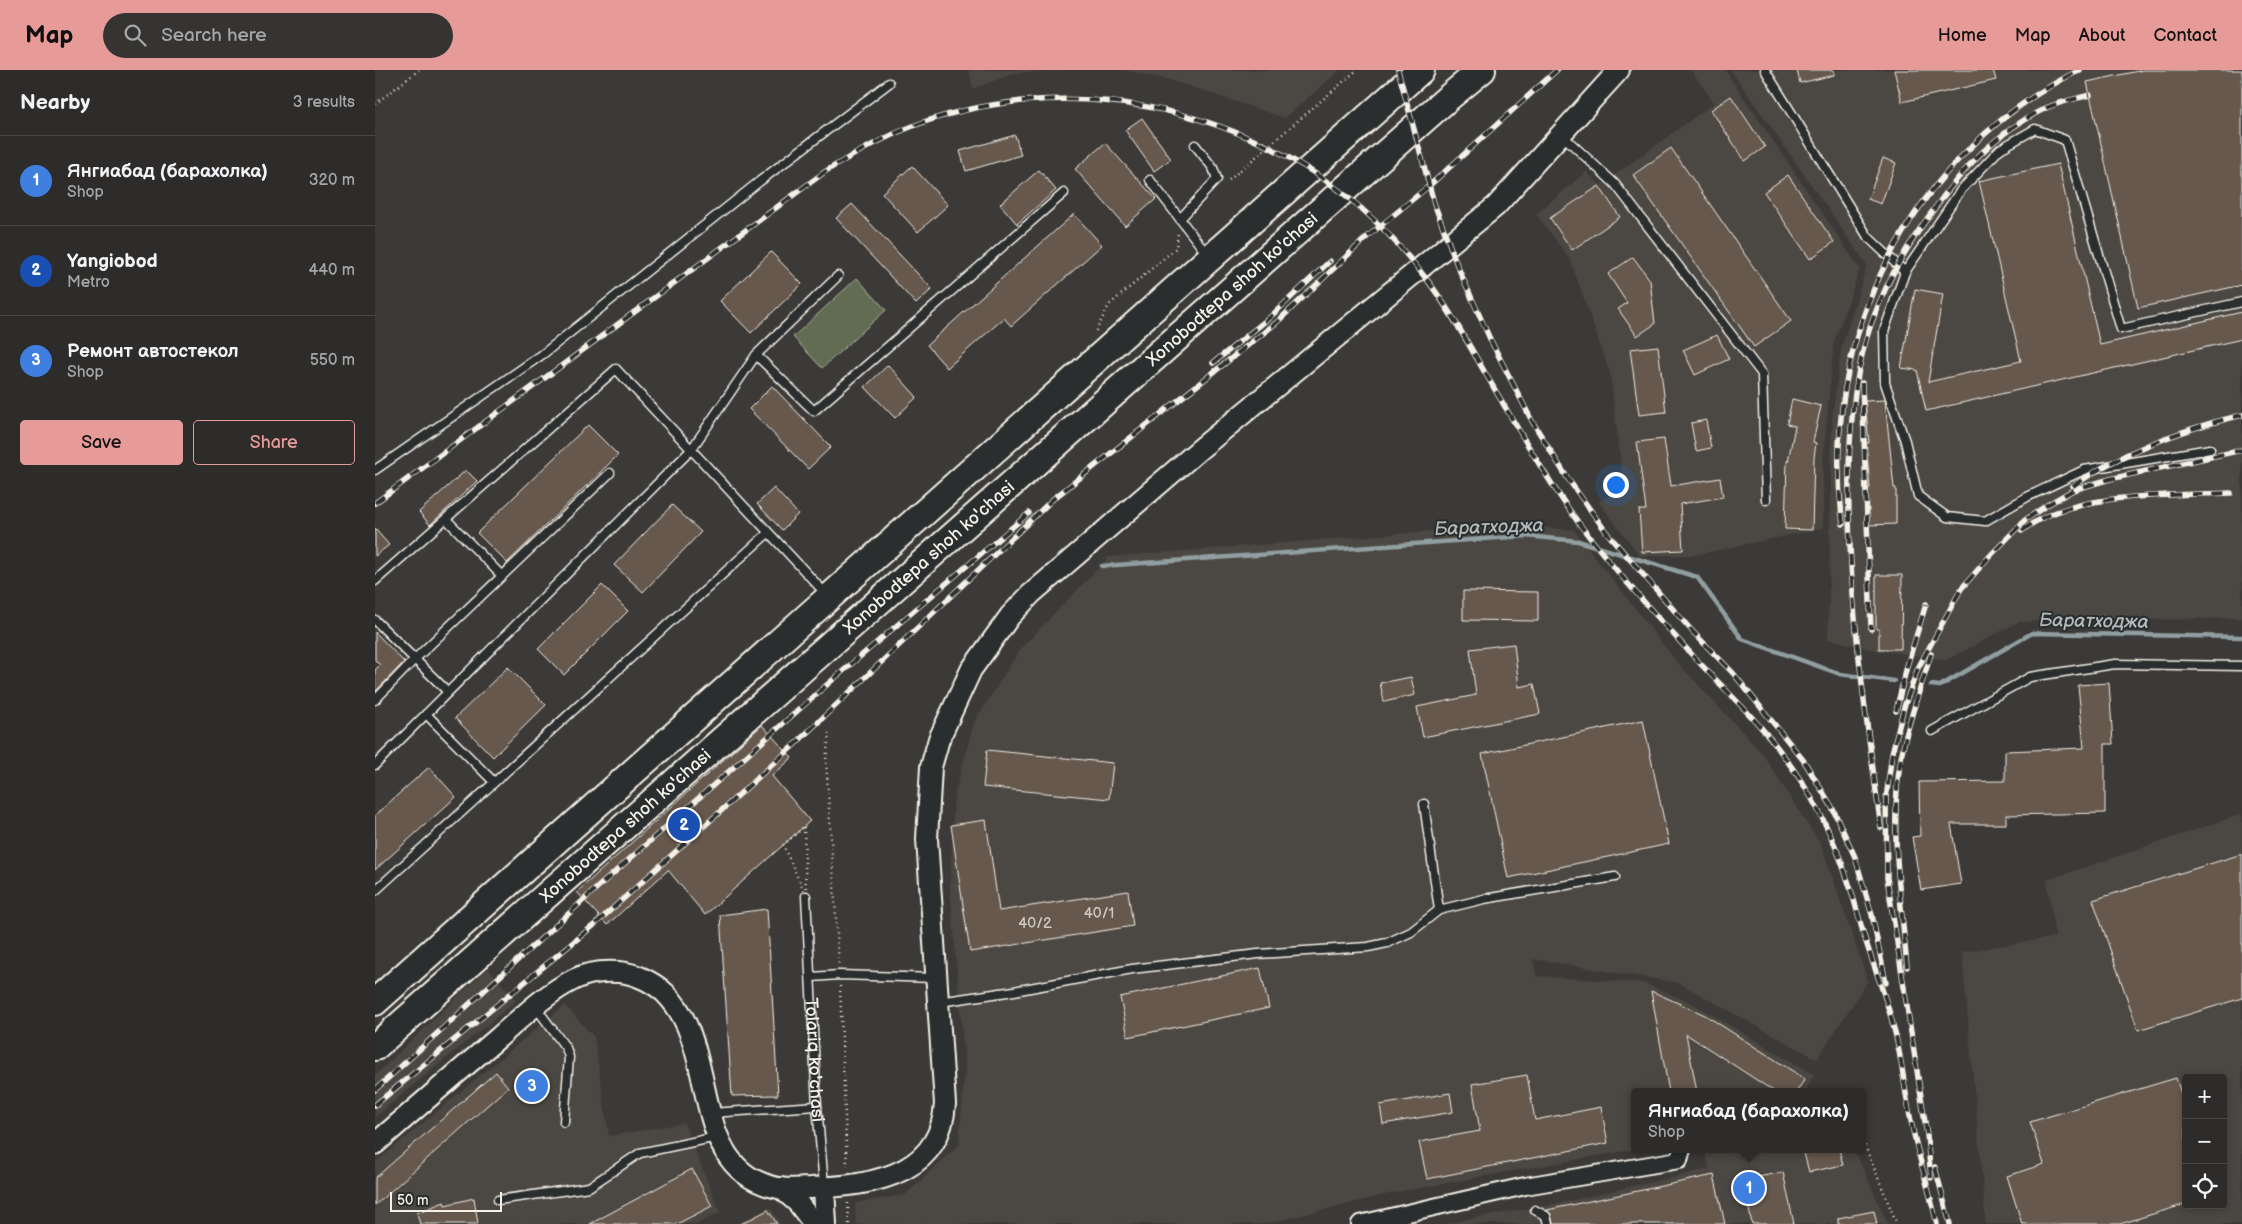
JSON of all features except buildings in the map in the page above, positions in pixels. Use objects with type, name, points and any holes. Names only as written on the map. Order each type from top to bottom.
[{"type":"highway","points":[[1423,70],[1448,98]]},
{"type":"highway","name":"Xonobodtepa shoh ko'chasi","points":[[375,1002],[1270,204],[1423,70]]},
{"type":"highway","name":"Xonobodtepa shoh ko'chasi","points":[[375,1047],[1448,98],[1482,70]]},
{"type":"highway","points":[[1270,204],[1295,234]]},
{"type":"street","points":[[375,1144],[535,1006],[566,984],[587,975],[620,972],[642,978],[652,984],[673,1001],[689,1025],[717,1137],[727,1156],[742,1172],[759,1183],[781,1188],[824,1188],[847,1186],[896,1174],[910,1166],[934,1144],[943,1122],[945,1104],[927,839],[931,767],[939,739],[957,698],[971,670],[989,642],[1038,588],[1199,449],[1496,206],[1619,70]]},
{"type":"street","points":[[1360,1224],[1525,1186],[1679,1160],[1681,1153]]},
{"type":"street","points":[[781,1188],[799,1203],[814,1224]]},
{"type":"street","name":"Tolariq ko'chasi","points":[[824,1188],[826,1224]]},
{"type":"lane","points":[[1765,70],[1868,237],[1905,272]]},
{"type":"lane","points":[[375,470],[543,354],[760,181],[889,83]]},
{"type":"lane","points":[[2210,449],[2084,470],[2027,497],[1985,521],[1947,518],[1918,496],[1905,441],[1885,383],[1884,331],[1905,272],[1961,190],[2000,148],[2035,129],[2065,140],[2121,328],[2242,302]]},
{"type":"lane","points":[[1561,134],[1615,184],[1763,374],[1767,500]]},
{"type":"lane","points":[[1179,219],[1217,180],[1213,168],[1195,146]]},
{"type":"lane","points":[[1150,180],[1210,258]]},
{"type":"lane","points":[[756,355],[814,411],[1064,193]]},
{"type":"lane","points":[[377,760],[449,692],[691,450],[756,355],[838,276]]},
{"type":"lane","points":[[375,581],[616,369],[829,598]]},
{"type":"lane","points":[[375,700],[415,659],[610,473]]},
{"type":"lane","points":[[446,519],[502,576]]},
{"type":"lane","points":[[375,890],[768,533]]},
{"type":"lane","points":[[375,620],[449,692]]},
{"type":"lane","points":[[1932,731],[2030,677],[2115,664],[2242,666]]},
{"type":"lane","points":[[426,714],[494,782]]},
{"type":"lane","points":[[1424,804],[1439,910]]},
{"type":"lane","points":[[939,1002],[1014,991],[1132,969],[1258,954],[1368,947],[1387,943],[1411,932],[1439,910],[1484,899],[1615,877]]},
{"type":"lane","name":"Tolariq ko'chasi","points":[[806,896],[812,977],[817,1106],[824,1188]]},
{"type":"lane","points":[[812,977],[839,975],[937,978]]},
{"type":"lane","points":[[535,1006],[566,1048],[569,1057],[564,1122]]},
{"type":"lane","points":[[711,1113],[817,1106]]},
{"type":"lane","points":[[499,1200],[589,1187],[640,1153],[717,1137]]},
{"type":"lane","points":[[1535,1210],[1546,1216],[1548,1224]]},
{"type":"path","points":[[375,104],[419,70]]},
{"type":"path","points":[[1222,186],[1357,70]]},
{"type":"path","points":[[1095,332],[1109,305],[1176,248],[1178,228]]},
{"type":"path","points":[[803,827],[804,846],[806,896],[783,845],[803,827]]},
{"type":"path","points":[[1866,1149],[1897,1224]]},
{"type":"shaded area","points":[[969,70],[1064,70],[1014,73],[973,89]]},
{"type":"shaded area","points":[[1124,70],[1340,70],[1285,118],[1170,80]]},
{"type":"shaded area","points":[[1691,70],[1725,70],[1860,269],[1834,342],[1823,462],[1823,528],[1695,555],[1640,556],[1598,501],[1624,490],[1610,373],[1570,259],[1536,214],[1586,172],[1601,185],[1714,103]]},
{"type":"shaded area","points":[[1731,70],[2242,70],[2242,618],[2019,622],[1946,660],[1870,649],[1828,639],[1832,420],[1841,349],[1867,265]]},
{"type":"shaded area","points":[[1506,525],[1574,530],[1676,661],[1762,753],[1822,847],[1868,981],[1817,1059],[1679,983],[1533,959],[1536,976],[1643,983],[1692,1003],[1814,1075],[1807,1088],[1631,1088],[1631,1150],[1397,1192],[1265,1224],[856,1224],[855,1203],[905,1195],[959,1145],[965,1066],[950,887],[954,797],[974,722],[1022,647],[1109,557]]},
{"type":"shaded area","points":[[2242,814],[2242,1224],[1986,1224],[1962,952],[2055,937],[2047,880]]},
{"type":"shaded area","points":[[488,968],[516,1001],[375,1117],[375,1075]]},
{"type":"shaded area","points":[[565,1005],[594,1037],[609,1136],[684,1123],[720,1212],[697,1224],[375,1224],[375,1163]]},
{"type":"shaded area","points":[[1706,1153],[1856,1153],[1888,1224],[1445,1224],[1542,1207],[1709,1169]]},
{"type":"shaded area","points":[[770,1207],[780,1224],[737,1224]]},
{"type":"green space","points":[[857,278],[886,310],[822,368],[793,337]]},
{"type":"waterway","name":"Баратходжа","points":[[1102,566],[1526,536],[1578,541],[1697,577],[1742,639],[1840,674],[1894,681]]},
{"type":"waterway","name":"Баратходжа","points":[[1931,685],[1940,686],[2032,633],[2242,637]]},
{"type":"railway","points":[[1398,70],[1434,203],[1457,265],[1490,339],[1532,421],[1568,479],[1607,533],[1692,631],[1733,673],[1804,761],[1832,807],[1855,857],[1872,915],[1886,983]]},
{"type":"railway","points":[[375,1105],[593,926],[792,747],[1053,499],[1276,323],[1367,237],[1430,185],[1557,70]]},
{"type":"railway","points":[[1843,524],[1839,454],[1845,386],[1862,320],[1888,258],[1924,201],[1968,150],[2020,106],[2080,70]]},
{"type":"railway","points":[[1881,828],[1856,632],[1850,553],[1849,474],[1852,414],[1867,335],[1881,298],[1909,245],[1944,196],[1982,152],[2011,128],[2046,108],[2090,95]]},
{"type":"railway","points":[[375,503],[826,171],[868,147],[913,126],[970,109],[1029,101],[1089,100],[1148,107],[1206,122],[1262,144],[1314,173],[1362,209],[1413,262],[1450,314],[1529,448],[1578,522],[1605,557],[1649,607],[1762,729],[1803,784],[1821,815],[1836,848],[1886,1001],[1899,1049],[1914,1134],[1937,1224]]},
{"type":"railway","points":[[1213,363],[1269,318],[1330,261]]},
{"type":"railway","points":[[1862,383],[1871,629]]},
{"type":"railway","points":[[2073,486],[2112,462],[2154,443],[2176,434],[2242,415]]},
{"type":"railway","points":[[1931,1178],[1927,1135],[1887,878],[1886,799],[1892,753],[1904,707],[1918,668],[1961,589],[2025,520],[2047,505],[2073,490],[2110,479],[2242,450]]},
{"type":"railway","points":[[2022,531],[2042,518],[2093,502],[2151,496],[2231,493]]},
{"type":"railway","points":[[375,1090],[599,886],[829,683],[1029,513]]},
{"type":"railway","points":[[1896,711],[1907,666],[1926,604]]},
{"type":"railway","points":[[1907,967],[1897,860],[1896,806],[1898,779],[1908,728],[1931,654]]},
{"type":"railway","points":[[1935,1167],[1950,1224]]},
{"type":"place","name":"Yangiobod","points":[[684,825]]},
{"type":"place","name":"Ремонт автостекол","points":[[532,1086]]},
{"type":"place","name":"Янгиабад (барахолка)","points":[[1749,1188]]}]
